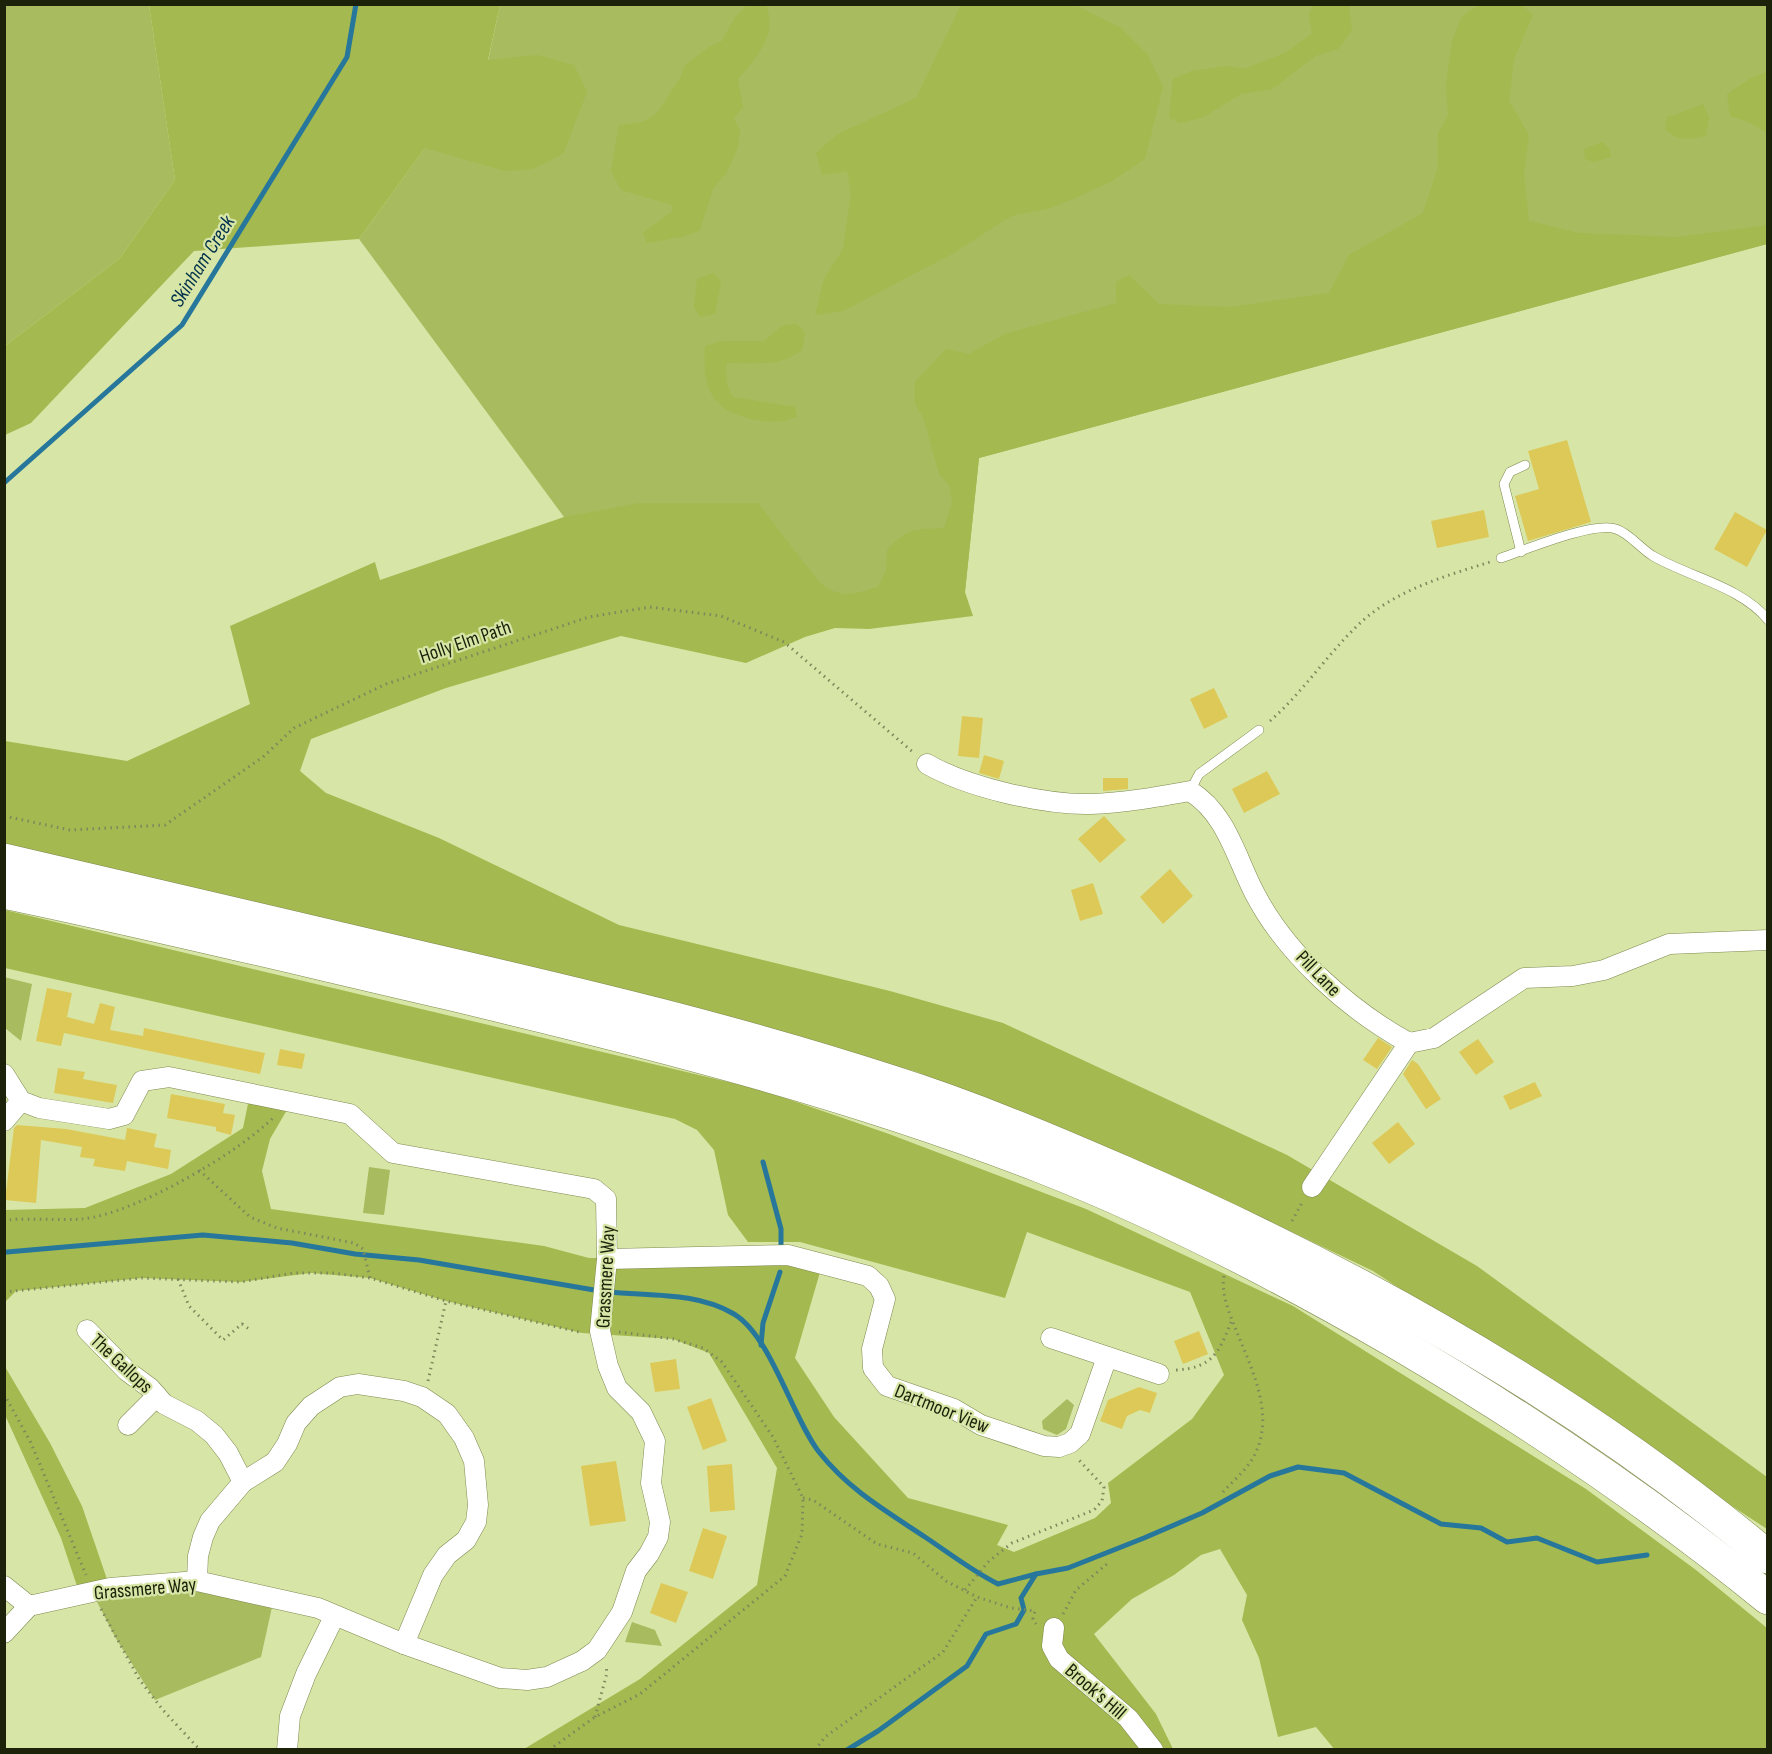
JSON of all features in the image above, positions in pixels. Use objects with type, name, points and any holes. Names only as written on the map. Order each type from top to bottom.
[{"type":"highway","points":[[4,860],[715,1028],[896,1083],[1040,1136],[1192,1202],[1332,1270],[1481,1355],[1603,1433],[1712,1511],[1767,1557]]},
{"type":"highway","points":[[4,892],[137,920],[696,1054],[882,1108],[1041,1167],[1179,1226],[1323,1300],[1470,1386],[1551,1437],[1642,1500],[1767,1598]]},
{"type":"street","points":[[927,764],[964,782],[1035,798],[1088,804],[1143,800],[1190,791]]},
{"type":"street","name":"Pill Lane","points":[[1190,791],[1207,802],[1222,822],[1255,894],[1273,923],[1323,981],[1356,1009],[1409,1043]]},
{"type":"street","points":[[1312,1187],[1409,1043],[1434,1038],[1524,978],[1573,976],[1604,970],[1669,944],[1767,940]]},
{"type":"street","points":[[4,1074],[21,1101],[4,1121]]},
{"type":"street","name":"Grassmere Way","points":[[21,1101],[39,1108],[109,1119],[123,1115],[142,1081],[169,1077],[351,1114],[393,1153],[594,1189],[606,1199],[607,1259],[600,1331],[608,1366],[617,1388],[641,1412],[655,1441],[651,1483],[660,1522],[658,1537],[650,1554],[636,1571],[622,1612],[597,1650],[563,1672],[527,1680],[500,1678],[404,1644],[334,1617],[318,1608],[197,1581],[110,1588],[28,1606]]},
{"type":"street","name":"Dartmoor View","points":[[607,1259],[788,1255],[868,1276],[879,1286],[885,1299],[872,1349],[873,1368],[887,1386],[954,1409],[981,1425],[1020,1440],[1044,1446],[1070,1443]]},
{"type":"street","name":"The Gallops","points":[[87,1330],[127,1371],[138,1377],[164,1404],[197,1421],[214,1435],[228,1453],[243,1482]]},
{"type":"street","points":[[1051,1338],[1159,1374]]},
{"type":"street","points":[[1070,1443],[1080,1434],[1107,1357]]},
{"type":"street","points":[[197,1581],[203,1537],[217,1512],[243,1482],[275,1462],[287,1444],[296,1423],[311,1406],[340,1387],[358,1384],[404,1391],[422,1397],[447,1414],[464,1438],[474,1461],[478,1505],[476,1522],[466,1540],[447,1555],[433,1575],[404,1644]]},
{"type":"street","name":"The Gallops","points":[[128,1425],[157,1396]]},
{"type":"street","points":[[4,1586],[28,1606],[4,1633]]},
{"type":"street","points":[[287,1749],[290,1716],[306,1674],[334,1617]]},
{"type":"street","name":"Brook's Hill","points":[[1054,1628],[1052,1646],[1059,1659],[1128,1718],[1153,1749]]},
{"type":"lane","points":[[1521,552],[1504,484],[1510,472],[1525,465]]},
{"type":"lane","points":[[1501,558],[1586,530],[1616,528],[1651,554],[1683,573],[1721,586],[1740,597],[1759,609],[1767,621]]},
{"type":"lane","points":[[1190,791],[1199,774],[1259,730]]},
{"type":"path","points":[[1259,730],[1286,707],[1359,624],[1384,605],[1426,584],[1501,558]]},
{"type":"path","name":"Holly Elm Path","points":[[4,816],[70,830],[165,825],[263,757],[294,728],[386,684],[589,617],[650,607],[721,616],[784,642],[927,764]]},
{"type":"path","points":[[4,1221],[84,1219],[115,1212],[199,1170],[258,1133],[275,1116],[278,1100]]},
{"type":"path","points":[[199,1170],[250,1217],[277,1228],[354,1243],[363,1249],[369,1264],[370,1278]]},
{"type":"path","points":[[1287,1230],[1312,1187]]},
{"type":"path","points":[[4,1292],[142,1278],[241,1282],[293,1273],[332,1273],[370,1278],[446,1301],[582,1333],[600,1331],[673,1339],[704,1348],[722,1362],[773,1437],[803,1497],[802,1534],[785,1576],[640,1694],[595,1716],[549,1749]]},
{"type":"path","points":[[178,1279],[189,1306],[223,1340],[242,1324],[249,1329]]},
{"type":"path","points":[[1222,1286],[1232,1321],[1262,1396],[1261,1436],[1252,1460],[1223,1492]]},
{"type":"path","points":[[427,1385],[446,1301]]},
{"type":"path","points":[[1159,1374],[1190,1369],[1208,1362],[1220,1351],[1232,1321]]},
{"type":"path","points":[[4,1394],[31,1443],[58,1503],[92,1592],[139,1679],[162,1709],[200,1749]]},
{"type":"path","points":[[965,1590],[989,1561],[1012,1543],[1094,1510],[1102,1501],[1104,1487],[1096,1475],[1082,1464],[1070,1443]]},
{"type":"path","points":[[803,1497],[813,1500],[877,1544],[913,1553],[946,1581],[977,1597],[1011,1608],[1035,1611]]},
{"type":"path","points":[[1054,1628],[1076,1590],[1108,1563]]},
{"type":"path","points":[[815,1749],[825,1737],[943,1652],[977,1597]]},
{"type":"path","points":[[595,1716],[607,1673],[604,1659],[597,1650]]},
{"type":"green space","points":[[5,5],[149,5],[175,180],[120,258],[5,346]]},
{"type":"green space","points":[[149,5],[500,5],[488,60],[537,55],[574,65],[587,92],[563,154],[533,169],[505,171],[425,148],[359,239],[194,251],[31,423],[5,435],[5,346],[120,258],[175,180]]},
{"type":"green space","points":[[500,5],[1767,5],[1767,244],[979,458],[965,592],[805,617],[564,517],[359,239],[488,61]]},
{"type":"green space","points":[[747,5],[766,5],[769,26],[764,45],[738,79],[743,107],[734,117],[740,131],[738,147],[727,172],[713,189],[700,230],[686,236],[647,243],[643,233],[673,211],[672,205],[621,190],[611,171],[619,125],[643,122],[657,113],[680,78],[685,65],[710,46],[722,41],[734,19]]},
{"type":"green space","points":[[961,5],[1075,5],[1121,28],[1148,55],[1163,87],[1145,159],[1112,181],[1080,196],[1051,208],[1011,216],[952,254],[843,311],[815,315],[824,279],[843,249],[851,194],[847,171],[822,175],[816,153],[838,134],[916,98]]},
{"type":"green space","points":[[1313,5],[1349,5],[1352,30],[1338,49],[1315,56],[1273,89],[1241,94],[1202,118],[1180,123],[1169,118],[1173,79],[1191,71],[1229,66],[1244,69],[1285,53],[1312,34],[1309,14]]},
{"type":"green space","points":[[1479,5],[1522,5],[1533,15],[1514,59],[1509,101],[1529,135],[1524,174],[1529,221],[1580,233],[1679,237],[1767,225],[1767,244],[979,458],[965,592],[973,616],[869,629],[835,628],[805,637],[746,663],[621,636],[446,688],[311,739],[300,771],[326,793],[439,838],[619,925],[890,991],[1003,1023],[1287,1155],[1477,1266],[1767,1477],[1767,1529],[1373,1271],[1215,1195],[917,1072],[677,1002],[5,847],[5,741],[127,761],[250,704],[230,626],[375,562],[380,580],[564,517],[640,503],[758,503],[819,582],[827,588],[847,594],[878,587],[886,570],[887,550],[901,537],[912,531],[944,528],[952,502],[949,485],[939,474],[923,417],[915,404],[915,382],[946,349],[969,354],[1005,334],[1116,303],[1116,282],[1129,275],[1159,304],[1230,307],[1329,293],[1349,255],[1423,213],[1438,167],[1438,133],[1448,116],[1446,84],[1452,41],[1462,16]]},
{"type":"green space","points":[[1768,72],[1767,133],[1751,123],[1730,116],[1727,94],[1751,78]]},
{"type":"green space","points":[[1703,104],[1709,117],[1706,136],[1684,138],[1675,136],[1665,129],[1667,117]]},
{"type":"green space","points":[[1602,142],[1609,148],[1611,157],[1594,162],[1585,159],[1584,149]]},
{"type":"green space","points":[[713,273],[721,281],[715,314],[700,317],[694,307],[697,279]]},
{"type":"green space","points":[[797,324],[805,333],[802,350],[776,362],[727,363],[726,372],[727,385],[733,397],[795,407],[797,417],[774,421],[751,419],[737,415],[718,402],[707,384],[705,346],[722,341],[764,341],[783,325]]},
{"type":"green space","points":[[5,910],[762,1090],[889,1134],[1086,1209],[1293,1306],[1586,1489],[1696,1570],[1767,1628],[1767,1749],[1335,1750],[1316,1727],[1278,1737],[1259,1658],[1242,1620],[1247,1595],[1220,1549],[1201,1555],[1174,1575],[1132,1599],[1094,1634],[1156,1714],[1173,1749],[524,1749],[640,1679],[757,1585],[777,1468],[709,1353],[673,1339],[582,1333],[446,1301],[370,1278],[311,1273],[241,1282],[142,1278],[16,1291],[5,1302],[5,1210],[85,1208],[171,1174],[243,1128],[250,1094],[291,1103],[270,1139],[262,1171],[271,1209],[544,1246],[589,1258],[823,1262],[795,1358],[834,1417],[908,1498],[1008,1525],[997,1545],[1014,1552],[1095,1518],[1111,1503],[1108,1483],[1192,1419],[1224,1375],[1190,1292],[1027,1232],[1005,1298],[800,1242],[748,1242],[728,1215],[714,1150],[697,1130],[675,1119],[5,968]]},
{"type":"green space","points":[[4,977],[32,984],[21,1041],[5,1028]]},
{"type":"green space","points":[[369,1167],[390,1170],[384,1215],[363,1213]]},
{"type":"green space","points":[[4,1365],[50,1443],[82,1506],[110,1588],[80,1595],[61,1538],[5,1415]]},
{"type":"green space","points":[[1067,1399],[1074,1405],[1066,1429],[1057,1435],[1043,1429],[1042,1421]]},
{"type":"green space","points":[[197,1581],[274,1598],[261,1657],[155,1700],[115,1637],[92,1592]]},
{"type":"green space","points":[[632,1622],[655,1630],[662,1646],[625,1642]]},
{"type":"building","points":[[1567,440],[1591,522],[1528,541],[1515,496],[1539,489],[1528,451]]},
{"type":"building","points":[[1484,510],[1489,537],[1437,548],[1431,521]]},
{"type":"building","points":[[1735,512],[1767,530],[1747,567],[1714,549]]},
{"type":"building","points":[[1214,688],[1228,717],[1204,729],[1190,699]]},
{"type":"building","points":[[962,716],[983,718],[979,758],[958,756]]},
{"type":"building","points":[[984,755],[1004,761],[999,779],[979,773]]},
{"type":"building","points":[[1267,771],[1280,794],[1244,813],[1232,789]]},
{"type":"building","points":[[1103,778],[1128,778],[1128,789],[1103,791]]},
{"type":"building","points":[[1104,816],[1126,840],[1100,863],[1078,839]]},
{"type":"building","points":[[1170,869],[1193,896],[1163,924],[1140,897]]},
{"type":"building","points":[[1093,883],[1103,914],[1080,921],[1071,890]]},
{"type":"building","points":[[47,988],[72,993],[67,1017],[94,1024],[100,1003],[115,1007],[110,1030],[143,1036],[144,1028],[265,1053],[260,1074],[64,1033],[61,1046],[36,1041]]},
{"type":"building","points":[[1378,1038],[1392,1047],[1377,1069],[1363,1060]]},
{"type":"building","points":[[1478,1039],[1494,1062],[1476,1075],[1459,1052]]},
{"type":"building","points":[[280,1049],[305,1054],[302,1069],[277,1065]]},
{"type":"building","points":[[1412,1060],[1418,1064],[1441,1099],[1426,1109],[1403,1074]]},
{"type":"building","points":[[58,1068],[85,1072],[83,1079],[117,1085],[113,1103],[54,1093]]},
{"type":"building","points":[[1535,1082],[1542,1096],[1510,1110],[1503,1096]]},
{"type":"building","points":[[171,1094],[225,1104],[223,1113],[235,1115],[231,1135],[216,1131],[216,1127],[167,1118]]},
{"type":"building","points":[[1398,1122],[1415,1144],[1389,1164],[1372,1143]]},
{"type":"building","points":[[17,1125],[66,1129],[125,1140],[127,1128],[157,1134],[154,1147],[171,1150],[168,1169],[127,1161],[125,1171],[93,1166],[95,1159],[80,1157],[82,1147],[41,1140],[36,1203],[5,1200],[14,1128]]},
{"type":"building","points":[[1199,1331],[1208,1354],[1183,1364],[1174,1341]]},
{"type":"building","points":[[676,1359],[680,1389],[655,1392],[650,1363]]},
{"type":"building","points":[[1139,1387],[1157,1393],[1150,1413],[1140,1410],[1127,1416],[1122,1429],[1100,1421],[1108,1400]]},
{"type":"building","points":[[711,1398],[727,1441],[703,1450],[687,1407]]},
{"type":"building","points":[[616,1461],[626,1521],[590,1526],[581,1466]]},
{"type":"building","points":[[732,1464],[735,1510],[710,1512],[707,1466]]},
{"type":"building","points":[[703,1528],[727,1536],[713,1579],[689,1571]]},
{"type":"building","points":[[661,1583],[688,1592],[676,1623],[650,1613]]},
{"type":"waterway","name":"Skinham Creek","points":[[4,483],[182,325],[347,57],[356,4]]},
{"type":"waterway","points":[[763,1162],[781,1229],[781,1245]]},
{"type":"waterway","points":[[7,1252],[203,1235],[292,1243],[355,1254],[419,1260],[600,1291]]},
{"type":"waterway","points":[[761,1345],[763,1323],[780,1272]]},
{"type":"waterway","points":[[609,1292],[689,1298],[720,1307],[734,1314],[759,1340],[819,1452],[855,1489],[961,1562],[998,1584],[1036,1574]]},
{"type":"waterway","points":[[847,1750],[878,1731],[967,1666],[986,1634],[1016,1624],[1024,1610],[1021,1598],[1036,1574],[1068,1568],[1144,1538],[1202,1513],[1270,1476],[1298,1467],[1344,1473],[1441,1524],[1481,1528],[1507,1542],[1537,1538],[1597,1562],[1647,1555]]}]
